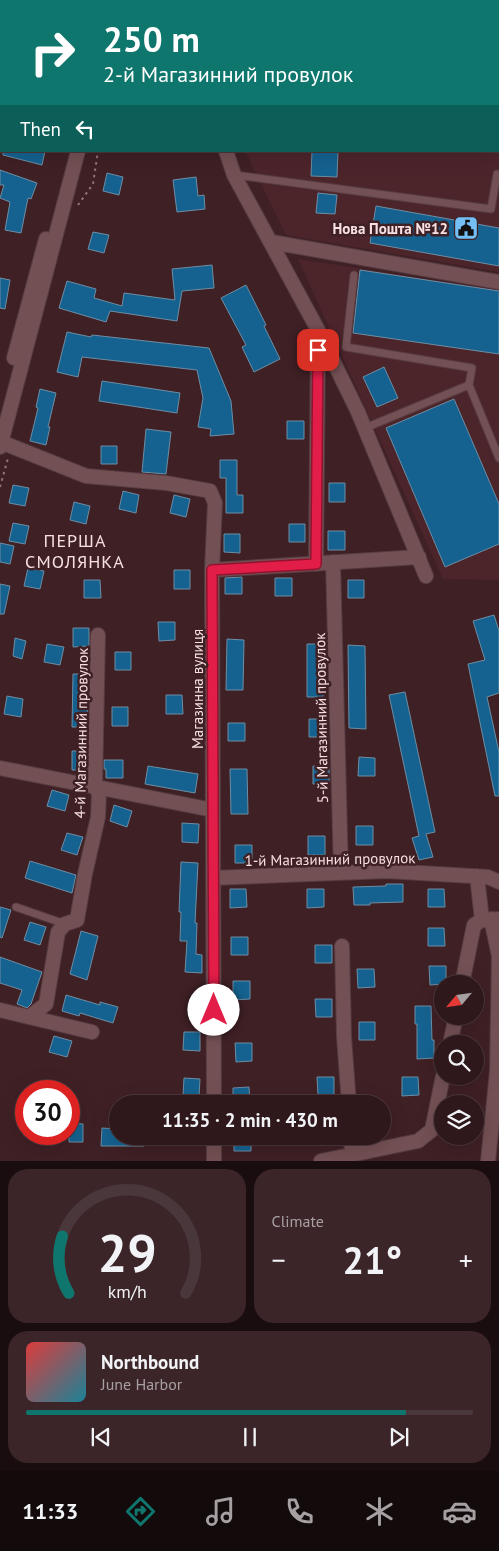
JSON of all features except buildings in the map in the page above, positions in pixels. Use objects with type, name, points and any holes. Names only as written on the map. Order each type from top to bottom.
[{"type":"street","points":[[0,412],[69,152]]},
{"type":"street","points":[[1,445],[78,152]]},
{"type":"street","points":[[226,152],[234,175],[318,330],[365,428],[426,576]]},
{"type":"street","points":[[271,242],[499,282]]},
{"type":"street","points":[[316,564],[318,330]]},
{"type":"street","name":"Магазинна вулиця","points":[[1,445],[86,476],[166,483],[210,490],[215,503],[212,570],[214,1095]]},
{"type":"street","points":[[212,570],[419,557]]},
{"type":"street","name":"5-й Магазинний провулок","points":[[333,562],[341,873]]},
{"type":"street","name":"4-й Магазинний провулок","points":[[29,1017],[46,1004],[58,932],[66,924],[77,920],[98,816],[99,794],[95,787],[98,635]]},
{"type":"street","points":[[0,768],[213,810]]},
{"type":"street","name":"1-й Магазинний провулок","points":[[213,878],[387,871],[488,877],[499,882]]},
{"type":"street","points":[[477,876],[491,919],[499,956],[497,1071],[488,1161]]},
{"type":"street","points":[[464,975],[474,925],[491,919]]},
{"type":"street","points":[[342,946],[347,1095]]},
{"type":"street","points":[[0,1010],[92,1032]]},
{"type":"street","points":[[321,1161],[418,1141],[432,1130],[441,1085]]},
{"type":"street","points":[[214,1145],[214,1161]]},
{"type":"street","points":[[352,1145],[352,1154]]},
{"type":"lane","points":[[234,175],[491,209],[497,174],[499,174]]},
{"type":"lane","points":[[354,275],[346,347],[472,368],[469,385],[499,458]]},
{"type":"lane","points":[[365,428],[469,385]]},
{"type":"lane","points":[[16,907],[66,924]]},
{"type":"shaded area","points":[[245,152],[499,152],[499,272],[286,235]]},
{"type":"shaded area","points":[[298,259],[499,290],[499,580],[443,579]]},
{"type":"place","name":"Нова Пошта №12","points":[[466,228]]},
{"type":"district","name":"ПЕРША СМОЛЯНКА","points":[[75,550]]},
{"type":"route","points":[[214,1010],[212,570],[316,564],[318,350]]}]
